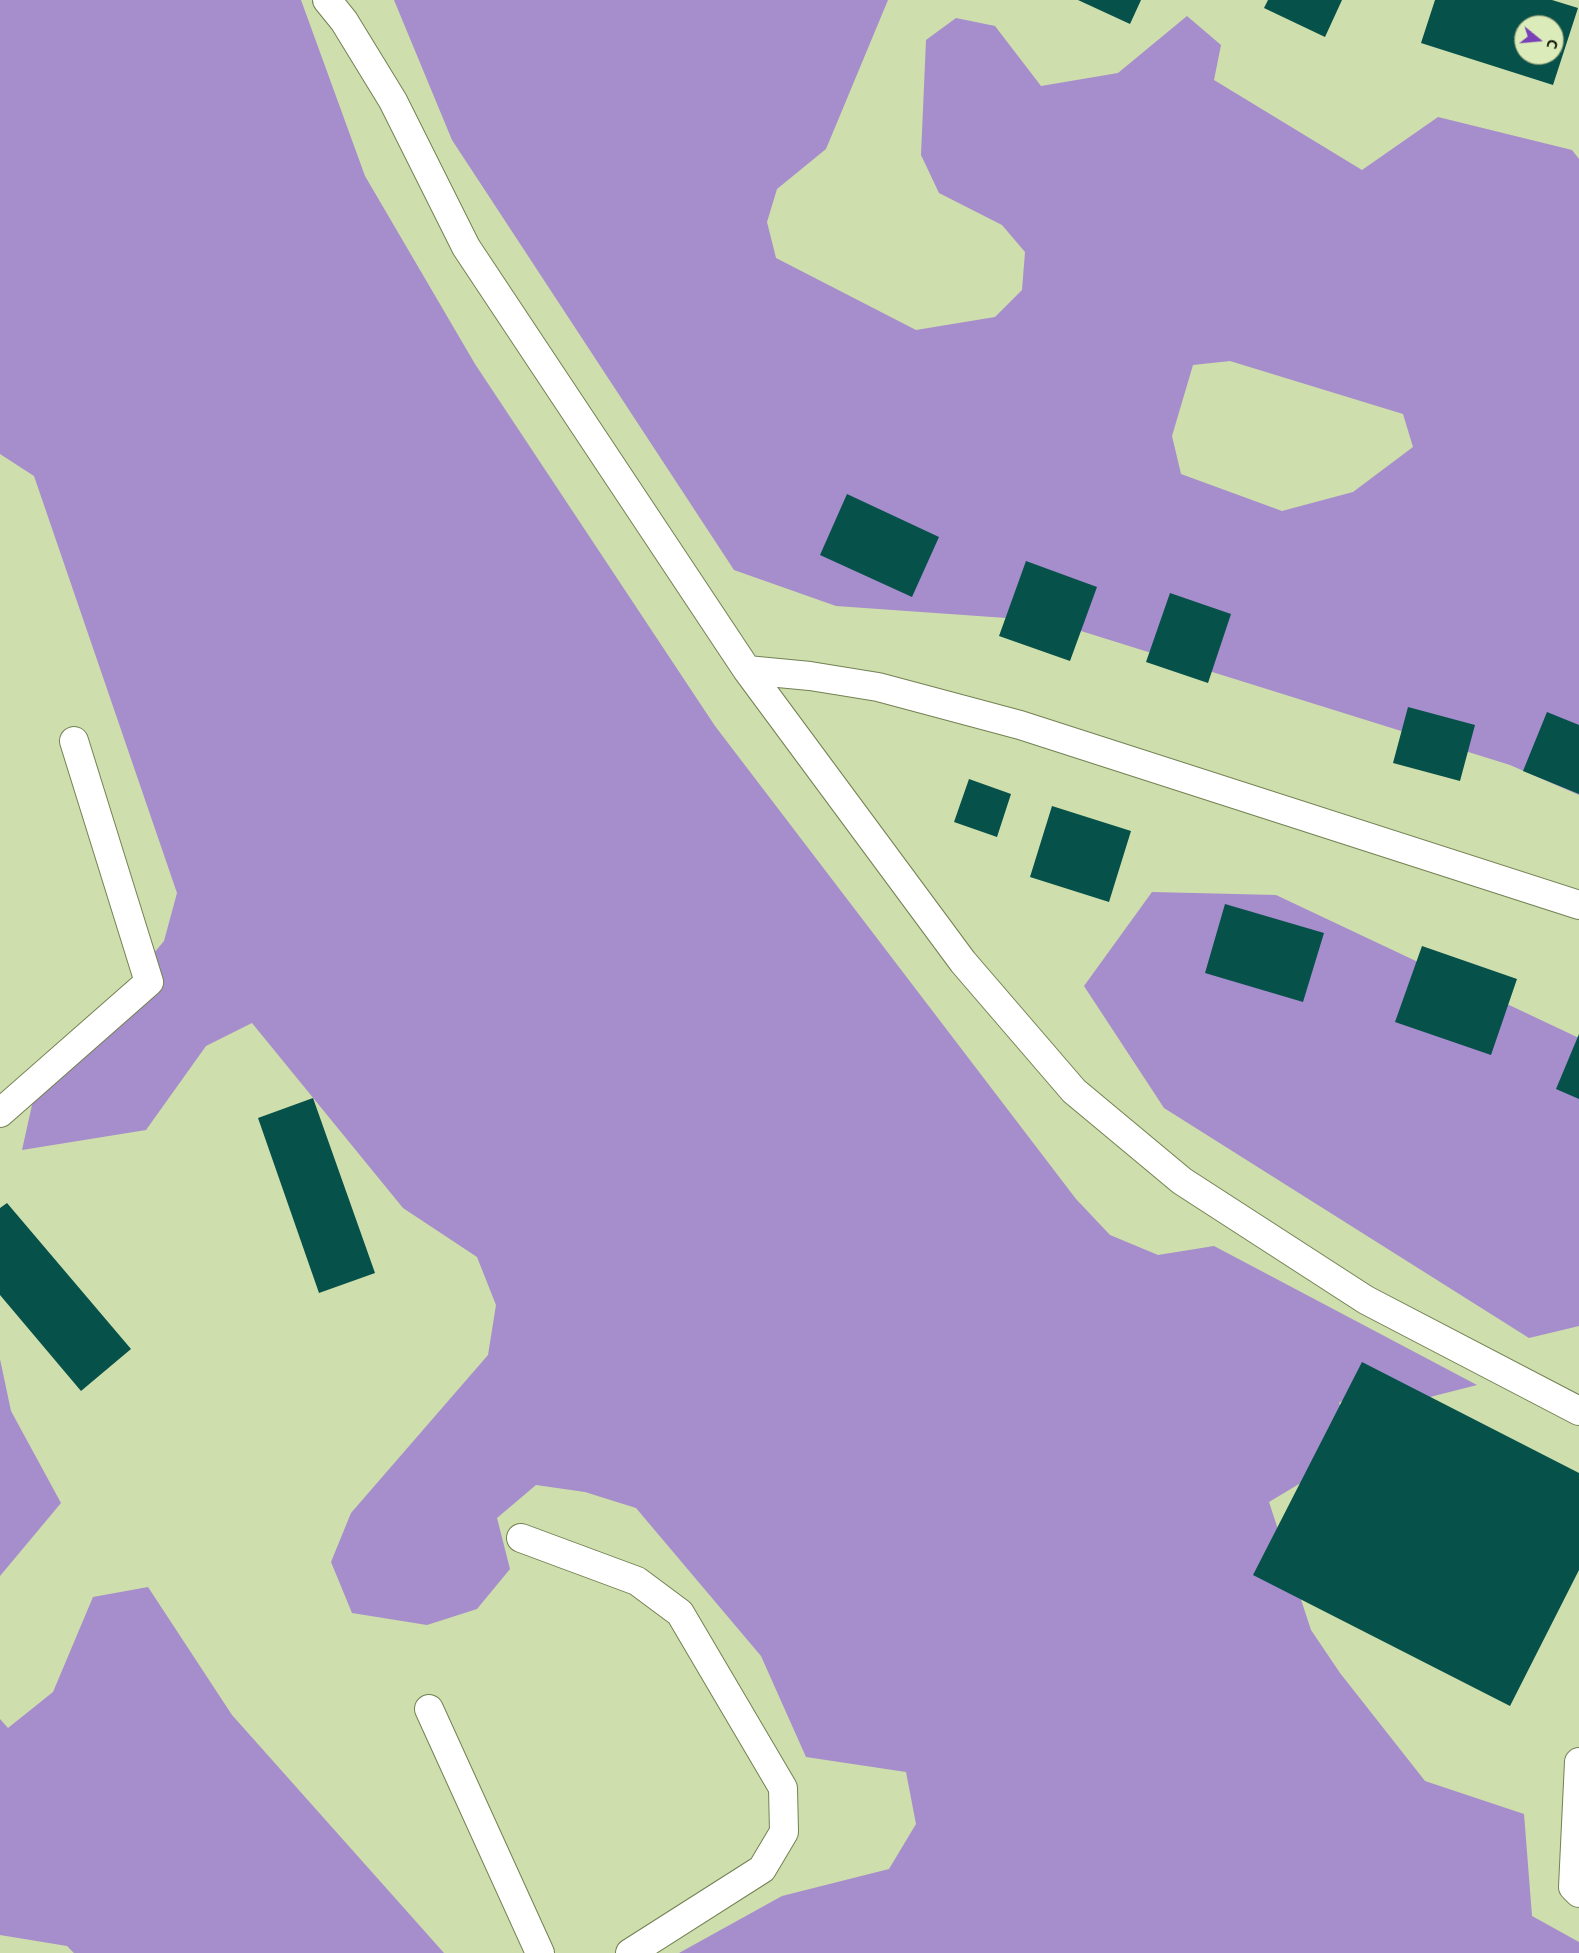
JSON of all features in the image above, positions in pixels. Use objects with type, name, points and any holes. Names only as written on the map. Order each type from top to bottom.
[{"type":"street","points":[[327,0],[344,21],[393,101],[466,247],[748,670],[963,962],[1074,1090],[1182,1181],[1366,1300],[1579,1411]]},
{"type":"street","points":[[748,670],[810,676],[878,687],[1020,725],[1579,905]]},
{"type":"street","points":[[0,1113],[149,982],[74,742]]},
{"type":"street","points":[[521,1538],[637,1581],[680,1613],[783,1788],[784,1832],[762,1869],[630,1953]]},
{"type":"street","points":[[428,1709],[540,1953]]},
{"type":"street","points":[[1579,1762],[1573,1886],[1579,1893]]},
{"type":"shaded area","points":[[0,0],[301,0],[365,176],[475,364],[715,726],[1076,1199],[1110,1235],[1158,1255],[1214,1246],[1477,1385],[1426,1398],[1381,1374],[1339,1403],[1359,1448],[1269,1502],[1311,1630],[1340,1673],[1425,1781],[1524,1814],[1532,1916],[1579,1942],[1579,1953],[679,1953],[782,1896],[889,1869],[916,1824],[906,1772],[806,1757],[761,1656],[636,1508],[585,1492],[536,1485],[497,1518],[510,1569],[477,1609],[427,1625],[352,1613],[331,1562],[351,1513],[488,1355],[496,1305],[477,1257],[403,1208],[252,1023],[206,1046],[146,1130],[22,1150],[34,1096],[164,941],[177,893],[34,476],[0,454]]},
{"type":"shaded area","points":[[394,0],[888,0],[826,149],[777,189],[767,222],[776,258],[916,330],[995,317],[1022,290],[1025,252],[1002,225],[939,193],[921,155],[926,40],[956,18],[995,26],[1041,86],[1118,73],[1187,16],[1221,45],[1214,80],[1362,170],[1438,117],[1572,150],[1579,159],[1579,795],[1510,765],[1049,621],[836,606],[734,570],[452,140]],"holes":[[[1230,361],[1403,414],[1413,447],[1353,492],[1282,511],[1181,474],[1172,436],[1193,365]]]},
{"type":"shaded area","points":[[1152,892],[1276,895],[1579,1038],[1579,1326],[1529,1338],[1164,1108],[1084,986]]},
{"type":"shaded area","points":[[0,1359],[11,1411],[61,1503],[0,1576]]},
{"type":"shaded area","points":[[148,1587],[232,1715],[444,1953],[74,1953],[67,1946],[0,1935],[0,1719],[8,1728],[53,1692],[93,1597]]},
{"type":"building","points":[[1078,0],[1141,0],[1130,24]]},
{"type":"building","points":[[1268,0],[1342,0],[1325,37],[1264,8]]},
{"type":"building","points":[[1435,0],[1552,0],[1578,8],[1564,51],[1564,15],[1514,15],[1514,65],[1559,65],[1553,85],[1421,43]]},
{"type":"building","points":[[847,494],[939,537],[912,597],[820,555]]},
{"type":"building","points":[[1026,561],[1097,587],[1070,661],[999,636]]},
{"type":"building","points":[[1170,593],[1231,614],[1208,683],[1146,662]]},
{"type":"building","points":[[1408,707],[1475,725],[1460,781],[1393,763]]},
{"type":"building","points":[[1547,712],[1579,725],[1579,794],[1523,771]]},
{"type":"building","points":[[969,779],[1011,794],[997,837],[954,822]]},
{"type":"building","points":[[1052,806],[1131,831],[1109,902],[1030,877]]},
{"type":"building","points":[[1225,904],[1324,933],[1303,1002],[1205,973]]},
{"type":"building","points":[[1422,946],[1517,979],[1491,1055],[1395,1022]]},
{"type":"building","points":[[1579,1034],[1579,1099],[1556,1089]]},
{"type":"building","points":[[313,1098],[375,1273],[319,1293],[258,1118]]},
{"type":"building","points":[[7,1203],[131,1349],[81,1391],[0,1295],[0,1208]]},
{"type":"building","points":[[1362,1362],[1579,1473],[1579,1570],[1510,1706],[1253,1575]]}]
